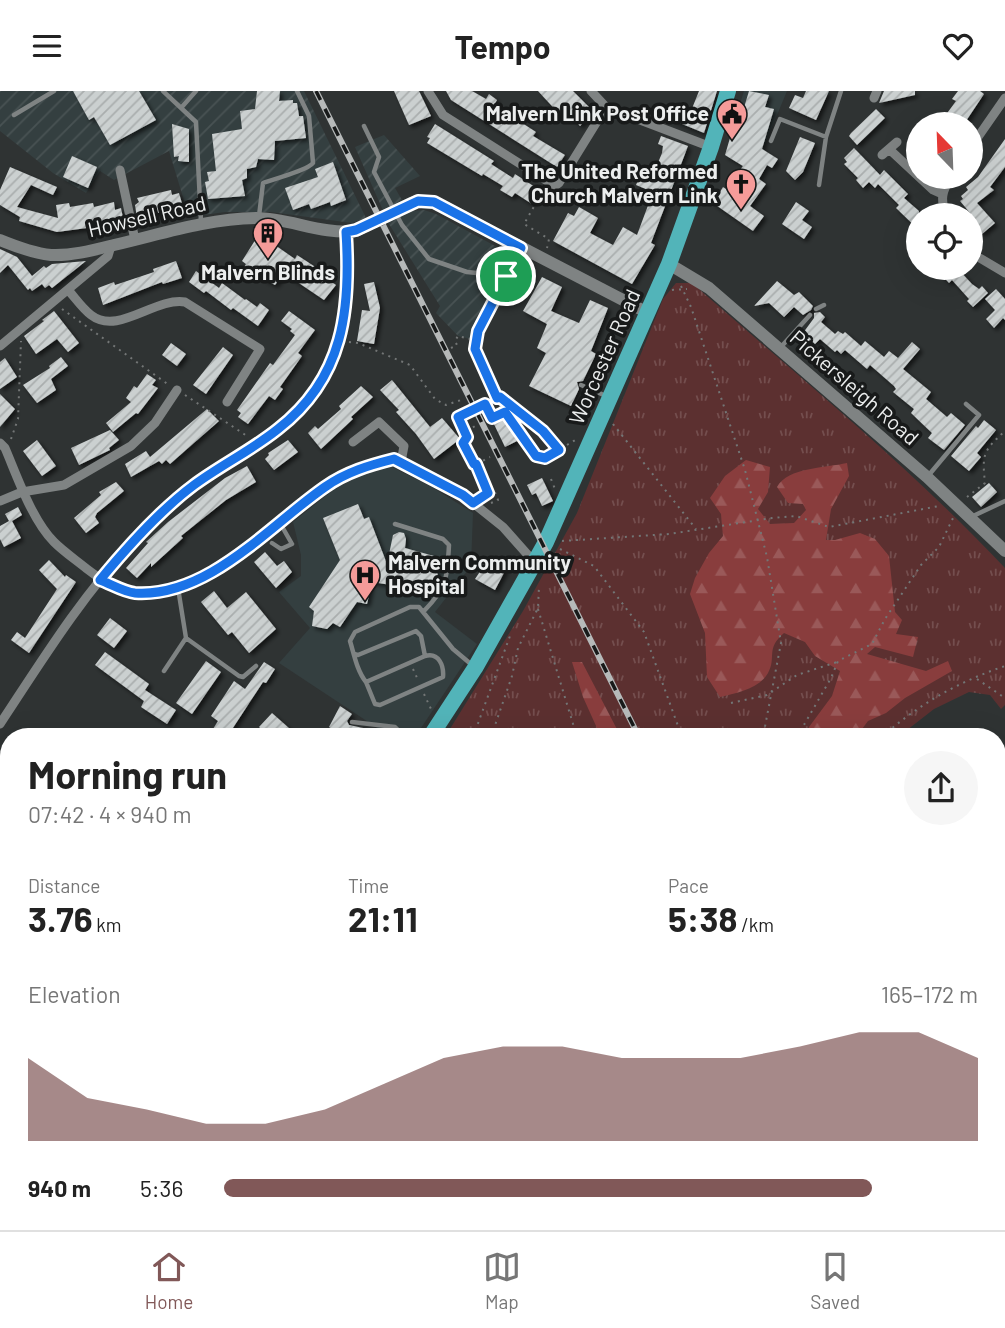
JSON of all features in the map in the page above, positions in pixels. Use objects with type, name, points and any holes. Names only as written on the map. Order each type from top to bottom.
[{"type":"highway","name":"Worcester Road","points":[[436,728],[475,668],[540,554],[670,264],[728,91]]},
{"type":"street","points":[[428,91],[443,115],[551,184],[558,183],[606,107]]},
{"type":"street","points":[[591,91],[606,107],[711,147]]},
{"type":"street","points":[[984,128],[1005,98]]},
{"type":"street","points":[[897,142],[886,152],[933,190],[942,194]]},
{"type":"street","points":[[120,170],[135,240]]},
{"type":"street","points":[[942,203],[945,189]]},
{"type":"street","name":"Howsell Road","points":[[0,240],[24,250],[52,255],[87,252],[201,223],[259,218],[326,231],[346,232],[362,228],[411,203],[434,202],[648,313]]},
{"type":"street","points":[[0,724],[4,708],[100,580],[132,542],[192,486],[257,443],[298,411],[324,378],[340,341],[346,308],[346,232]]},
{"type":"street","points":[[0,346],[108,256],[111,246]]},
{"type":"street","points":[[983,260],[1005,273]]},
{"type":"street","name":"Pickersleigh Road","points":[[670,264],[709,288],[927,477],[1005,551]]},
{"type":"street","points":[[69,291],[92,317],[110,323],[173,300],[185,302],[260,349],[227,402]]},
{"type":"street","points":[[0,501],[22,492],[64,485],[131,446],[155,423],[176,391]]},
{"type":"street","points":[[353,442],[379,422],[404,446],[401,462]]},
{"type":"street","points":[[3,447],[22,492],[53,540],[100,580],[133,593],[168,591],[205,576],[243,551],[327,485],[362,467],[394,459],[463,495],[540,554]]},
{"type":"lane","points":[[14,115],[54,91]]},
{"type":"lane","points":[[163,91],[196,122],[201,223]]},
{"type":"lane","points":[[181,108],[196,91]]},
{"type":"lane","points":[[259,218],[263,183],[309,168],[313,163],[309,116],[297,91]]},
{"type":"lane","points":[[819,185],[827,137],[841,91]]},
{"type":"lane","points":[[771,141],[780,119],[827,137]]},
{"type":"lane","points":[[364,126],[379,157],[374,171],[402,225],[429,259],[467,272],[506,276]]},
{"type":"lane","points":[[551,184],[559,198]]},
{"type":"lane","points":[[497,398],[500,397],[533,423],[559,450],[545,458],[536,456],[497,398],[475,349],[478,331],[521,248]]},
{"type":"lane","points":[[816,309],[824,305]]},
{"type":"lane","points":[[779,348],[810,315]]},
{"type":"lane","points":[[581,385],[606,405]]},
{"type":"lane","points":[[927,477],[979,415],[966,404]]},
{"type":"lane","points":[[971,518],[1005,501]]},
{"type":"lane","points":[[272,543],[281,549],[292,544],[279,522]]},
{"type":"lane","points":[[395,524],[443,539],[449,545],[446,581],[441,593],[424,611]]},
{"type":"lane","points":[[164,671],[186,638],[178,587]]},
{"type":"lane","points":[[366,682],[431,655],[438,657],[443,677],[380,705],[375,704],[372,699],[350,641],[355,632],[410,607],[419,607],[424,611],[453,649],[475,668]]},
{"type":"lane","points":[[354,654],[359,655],[416,631],[421,636],[425,656]]},
{"type":"lane","points":[[186,638],[239,676],[243,677],[256,666]]},
{"type":"lane","points":[[352,722],[396,728]]},
{"type":"path","points":[[551,184],[524,224],[549,239],[546,247],[553,251]]},
{"type":"path","points":[[680,286],[691,307],[741,457],[767,557],[782,643],[765,728]]},
{"type":"path","points":[[657,292],[709,288]]},
{"type":"path","points":[[52,303],[176,391],[202,405],[257,443]]},
{"type":"path","points":[[3,447],[18,419],[21,330]]},
{"type":"path","points":[[451,348],[457,345],[455,341],[458,336],[476,341]]},
{"type":"path","points":[[340,341],[358,343],[410,365],[435,399],[446,405],[461,400]]},
{"type":"path","points":[[488,493],[476,464],[463,443],[467,437],[458,417],[485,404],[492,418]]},
{"type":"path","points":[[606,405],[697,530]]},
{"type":"path","points":[[487,421],[505,412]]},
{"type":"path","points":[[465,432],[475,426]]},
{"type":"path","points":[[731,703],[766,695],[797,675],[838,661],[872,644],[885,619],[921,565],[939,547],[958,505],[985,483],[982,460],[984,451],[1005,431]]},
{"type":"path","points":[[476,464],[490,457]]},
{"type":"path","points":[[473,503],[494,490],[498,500],[490,503]]},
{"type":"path","points":[[540,554],[796,516],[829,527],[910,511],[958,505]]},
{"type":"path","points":[[540,554],[594,566],[644,632],[679,728]]},
{"type":"path","points":[[539,583],[538,608],[574,728]]},
{"type":"path","points":[[494,728],[512,676],[518,648],[538,608]]},
{"type":"path","points":[[476,728],[510,634]]},
{"type":"path","points":[[802,728],[838,661]]},
{"type":"path","points":[[892,728],[933,699],[1005,666]]},
{"type":"path","points":[[976,678],[1005,698]]},
{"type":"shaded area","points":[[0,91],[304,91],[366,218],[352,223],[271,212],[225,212],[189,217],[169,151],[114,180],[100,171],[86,193],[53,173],[0,131]]},
{"type":"shaded area","points":[[744,91],[787,91],[765,144],[734,123]]},
{"type":"shaded area","points":[[384,135],[420,176],[395,188],[402,200],[413,211],[424,210],[436,214],[497,247],[505,257],[500,276],[470,339],[458,336],[436,313],[440,306],[389,224],[355,147]]},
{"type":"shaded area","name":"Malvern Community Hospital","points":[[392,467],[432,487],[473,513],[471,566],[435,612],[477,644],[421,728],[377,728],[279,663],[310,628],[279,592],[301,576],[301,555],[293,522],[334,489],[363,474]]},
{"type":"green space","points":[[676,283],[692,283],[891,457],[1005,568],[1005,705],[1001,709],[990,695],[969,692],[934,709],[910,728],[451,728],[523,611],[577,513],[663,299]]},
{"type":"green space","points":[[746,460],[770,467],[768,492],[758,509],[770,524],[794,523],[806,510],[803,504],[788,503],[777,487],[782,480],[808,469],[847,463],[849,476],[831,509],[826,540],[860,533],[875,539],[889,556],[895,612],[902,620],[896,634],[918,637],[913,657],[875,647],[867,654],[926,671],[948,661],[952,671],[905,698],[886,713],[868,721],[863,728],[809,728],[832,696],[840,671],[815,656],[805,642],[784,633],[773,648],[768,673],[759,683],[720,697],[707,677],[705,633],[690,594],[695,578],[709,553],[723,536],[721,514],[710,498],[725,476]]},
{"type":"green space","points":[[572,662],[582,662],[616,728],[597,728]]},
{"type":"building","points":[[73,91],[139,91],[156,120],[110,145],[94,117],[89,120]]},
{"type":"building","points":[[257,91],[280,91],[279,101],[293,100],[293,103],[297,103],[299,116],[303,116],[306,138],[275,141],[274,160],[258,159],[256,167],[247,169],[247,178],[242,180],[245,196],[208,199],[205,182],[209,181],[207,172],[216,171],[212,134],[242,129],[240,111],[255,109]]},
{"type":"building","points":[[394,91],[419,91],[431,116],[409,125]]},
{"type":"building","points":[[446,91],[472,91],[486,99],[489,94],[497,100],[494,105],[536,132],[533,136],[565,155],[557,167],[451,100]]},
{"type":"building","points":[[538,91],[573,91],[594,112],[580,126],[568,113],[563,118]]},
{"type":"building","points":[[699,91],[717,91],[704,133],[670,119],[674,109],[689,116]]},
{"type":"building","points":[[749,91],[769,95],[765,107],[774,109],[762,149],[778,159],[772,168],[767,165],[759,179],[766,184],[750,206],[764,216],[753,231],[713,203],[723,187],[726,189],[743,166],[725,155],[732,131],[736,134]]},
{"type":"building","points":[[806,91],[829,91],[816,120],[789,108],[795,95],[803,98]]},
{"type":"building","points":[[884,91],[915,91],[915,95],[879,103]]},
{"type":"building","points":[[958,91],[980,91],[984,94],[972,112],[948,112],[956,101],[952,99]]},
{"type":"building","points":[[876,109],[885,118],[857,145],[849,136]]},
{"type":"building","points":[[172,124],[189,129],[189,162],[178,161],[179,156],[174,157]]},
{"type":"building","points":[[435,124],[494,161],[491,164],[513,178],[515,174],[541,191],[532,204],[515,193],[512,197],[500,190],[503,186],[427,143],[430,138],[427,137]]},
{"type":"building","points":[[661,136],[688,146],[651,243],[655,245],[632,284],[553,241],[568,213],[574,216],[579,207],[598,218],[590,233],[613,245],[623,227],[637,235],[653,192],[636,185],[642,171],[653,175],[662,153],[663,146],[658,144]]},
{"type":"building","points":[[800,137],[815,143],[803,172],[795,180],[786,171]]},
{"type":"building","points":[[1005,139],[1005,167],[990,187],[994,190],[977,203],[962,203],[961,196],[967,189],[984,189],[984,169]]},
{"type":"building","points":[[854,148],[880,175],[884,170],[908,194],[904,198],[910,203],[906,203],[906,218],[896,208],[899,205],[878,184],[875,188],[869,182],[863,188],[856,180],[858,178],[844,164],[847,162],[844,158]]},
{"type":"building","points":[[72,156],[97,167],[88,188],[63,177]]},
{"type":"building","points":[[333,162],[346,200],[331,206],[330,202],[311,209],[309,204],[293,210],[285,188],[318,177],[315,169]]},
{"type":"building","points":[[10,167],[57,187],[53,195],[31,185],[17,207],[58,218],[56,205],[69,203],[70,207],[93,203],[94,207],[114,202],[115,210],[121,208],[124,223],[57,232],[19,221],[20,217],[0,205],[0,190]]},
{"type":"building","points":[[171,190],[172,195],[179,193],[183,207],[137,218],[137,198]]},
{"type":"building","points":[[796,202],[809,211],[802,220],[812,227],[804,239],[782,224]]},
{"type":"building","points":[[983,210],[995,223],[983,233]]},
{"type":"building","points":[[259,234],[295,259],[297,255],[326,274],[324,277],[336,285],[324,300],[284,273],[275,285],[254,273],[249,275],[242,271],[246,264],[242,261]]},
{"type":"building","points":[[0,249],[17,257],[32,276],[44,266],[46,268],[52,264],[86,261],[52,288],[49,285],[45,288],[42,284],[32,291],[30,288],[28,290],[8,265],[0,273]]},
{"type":"building","points":[[176,261],[182,278],[163,284],[162,282],[103,305],[98,288],[154,272],[153,269]]},
{"type":"building","points":[[196,271],[219,288],[222,283],[257,307],[260,303],[269,310],[258,326],[189,282]]},
{"type":"building","points":[[542,277],[562,287],[551,311],[579,323],[590,300],[608,308],[591,351],[596,354],[583,381],[577,382],[579,389],[571,406],[529,386],[546,353],[537,348],[547,324],[523,311]]},
{"type":"building","points":[[952,280],[968,280],[979,289],[982,286],[988,293],[973,307],[967,301],[969,299]]},
{"type":"building","points":[[777,281],[794,295],[799,292],[813,306],[811,310],[803,315],[794,307],[784,317],[769,303],[754,306]]},
{"type":"building","points":[[374,282],[380,308],[374,344],[357,341],[362,310],[370,311],[364,284]]},
{"type":"building","points":[[996,289],[1005,299],[1005,320],[1003,318],[994,328],[986,319],[995,310],[985,299]]},
{"type":"building","points":[[54,311],[79,343],[68,352],[57,339],[36,354],[24,336]]},
{"type":"building","points":[[289,311],[315,330],[298,353],[302,356],[280,387],[283,389],[275,400],[269,396],[248,424],[238,417],[241,413],[237,410],[270,363],[273,365],[295,335],[290,331],[292,329],[281,321]]},
{"type":"building","points":[[820,312],[825,317],[821,322],[835,334],[838,331],[843,334],[845,332],[861,346],[865,341],[884,357],[889,351],[898,358],[912,342],[920,349],[903,369],[931,392],[926,399],[947,417],[951,413],[965,425],[944,450],[928,438],[932,433],[911,413],[914,409],[893,392],[896,389],[894,386],[870,365],[867,369],[845,350],[841,354],[837,350],[835,352],[820,339],[815,344],[803,333],[814,318],[814,313]]},
{"type":"building","points":[[171,343],[186,354],[177,366],[162,355]]},
{"type":"building","points":[[223,347],[233,355],[206,394],[193,385]]},
{"type":"building","points":[[61,357],[68,366],[51,379],[56,390],[37,403],[23,385],[50,368],[49,366]]},
{"type":"building","points":[[5,358],[17,377],[0,389],[0,362]]},
{"type":"building","points":[[147,374],[156,380],[152,385],[158,388],[138,414],[113,432],[106,423],[131,402],[126,398]]},
{"type":"building","points":[[392,380],[430,427],[442,418],[460,439],[434,459],[396,412],[399,410],[380,390]]},
{"type":"building","points":[[361,386],[373,397],[321,449],[308,433],[315,426],[318,429],[341,409],[339,406]]},
{"type":"building","points":[[0,394],[15,409],[0,427]]},
{"type":"building","points":[[207,409],[219,421],[170,464],[166,460],[162,464],[159,461],[131,477],[125,464],[146,451],[150,457]]},
{"type":"building","points":[[502,415],[517,441],[505,447],[492,420]]},
{"type":"building","points":[[984,420],[996,430],[977,453],[981,457],[969,471],[951,456]]},
{"type":"building","points":[[110,430],[119,440],[110,450],[79,465],[71,448]]},
{"type":"building","points":[[37,440],[56,466],[42,476],[23,451]]},
{"type":"building","points":[[288,440],[298,452],[274,470],[265,459],[268,453]]},
{"type":"building","points":[[247,466],[256,482],[226,500],[181,536],[183,538],[151,567],[151,563],[137,578],[126,568],[148,543],[146,542],[168,522],[225,478]]},
{"type":"building","points":[[542,478],[553,501],[542,506],[536,493],[532,495],[527,485]]},
{"type":"building","points":[[116,482],[124,491],[97,513],[95,517],[99,523],[86,533],[74,518],[101,495],[99,492]]},
{"type":"building","points":[[989,483],[997,492],[981,507],[972,497]]},
{"type":"building","name":"Malvern Community Hospital","points":[[358,504],[364,519],[369,517],[387,564],[393,535],[404,533],[405,548],[434,556],[439,582],[429,585],[429,591],[372,582],[367,604],[357,602],[340,627],[333,623],[327,629],[312,626],[314,611],[309,607],[340,560],[323,518]]},
{"type":"building","points":[[18,507],[22,515],[12,521],[21,538],[4,547],[0,539],[0,526],[9,521],[5,514]]},
{"type":"building","points":[[265,552],[277,566],[284,561],[292,572],[276,588],[254,562]]},
{"type":"building","points":[[49,560],[65,577],[66,575],[76,582],[29,653],[11,640],[17,632],[25,638],[57,589],[39,570]]},
{"type":"building","points":[[492,562],[506,569],[495,590],[475,579],[483,567],[488,569]]},
{"type":"building","points":[[214,591],[227,608],[246,592],[276,629],[249,653],[232,632],[228,635],[201,602]]},
{"type":"building","points":[[110,618],[127,631],[114,648],[97,635]]},
{"type":"building","points":[[105,652],[149,684],[145,690],[176,710],[167,724],[141,707],[144,701],[95,665]]},
{"type":"building","points":[[206,661],[221,672],[192,714],[176,703]]},
{"type":"building","points":[[264,662],[275,669],[266,683],[263,682],[233,728],[214,728],[218,721],[211,716],[234,681],[245,689]]},
{"type":"building","points":[[340,706],[352,714],[347,721],[349,725],[363,728],[330,728]]},
{"type":"building","points":[[272,713],[289,728],[260,728]]},
{"type":"railway","points":[[316,91],[634,728]]},
{"type":"place","name":"Malvern Link Post Office","points":[[732,141]]},
{"type":"place","name":"The United Reformed Church Malvern Link","points":[[741,211]]},
{"type":"place","name":"Malvern Blinds","points":[[268,260]]},
{"type":"place","name":"Malvern Community Hospital","points":[[365,602]]},
{"type":"route","points":[[434,202],[521,248],[506,276],[478,331],[475,349],[497,398],[500,397],[543,431],[559,450],[545,458],[536,456],[505,412],[492,418],[485,404],[458,417],[467,437],[463,443],[476,464],[488,493],[473,503],[463,495],[394,459],[362,467],[327,485],[243,551],[205,576],[168,591],[133,593],[100,580],[132,542],[192,486],[278,429],[298,411],[324,378],[340,341],[346,308],[346,232],[356,230],[411,203],[434,202]]}]
